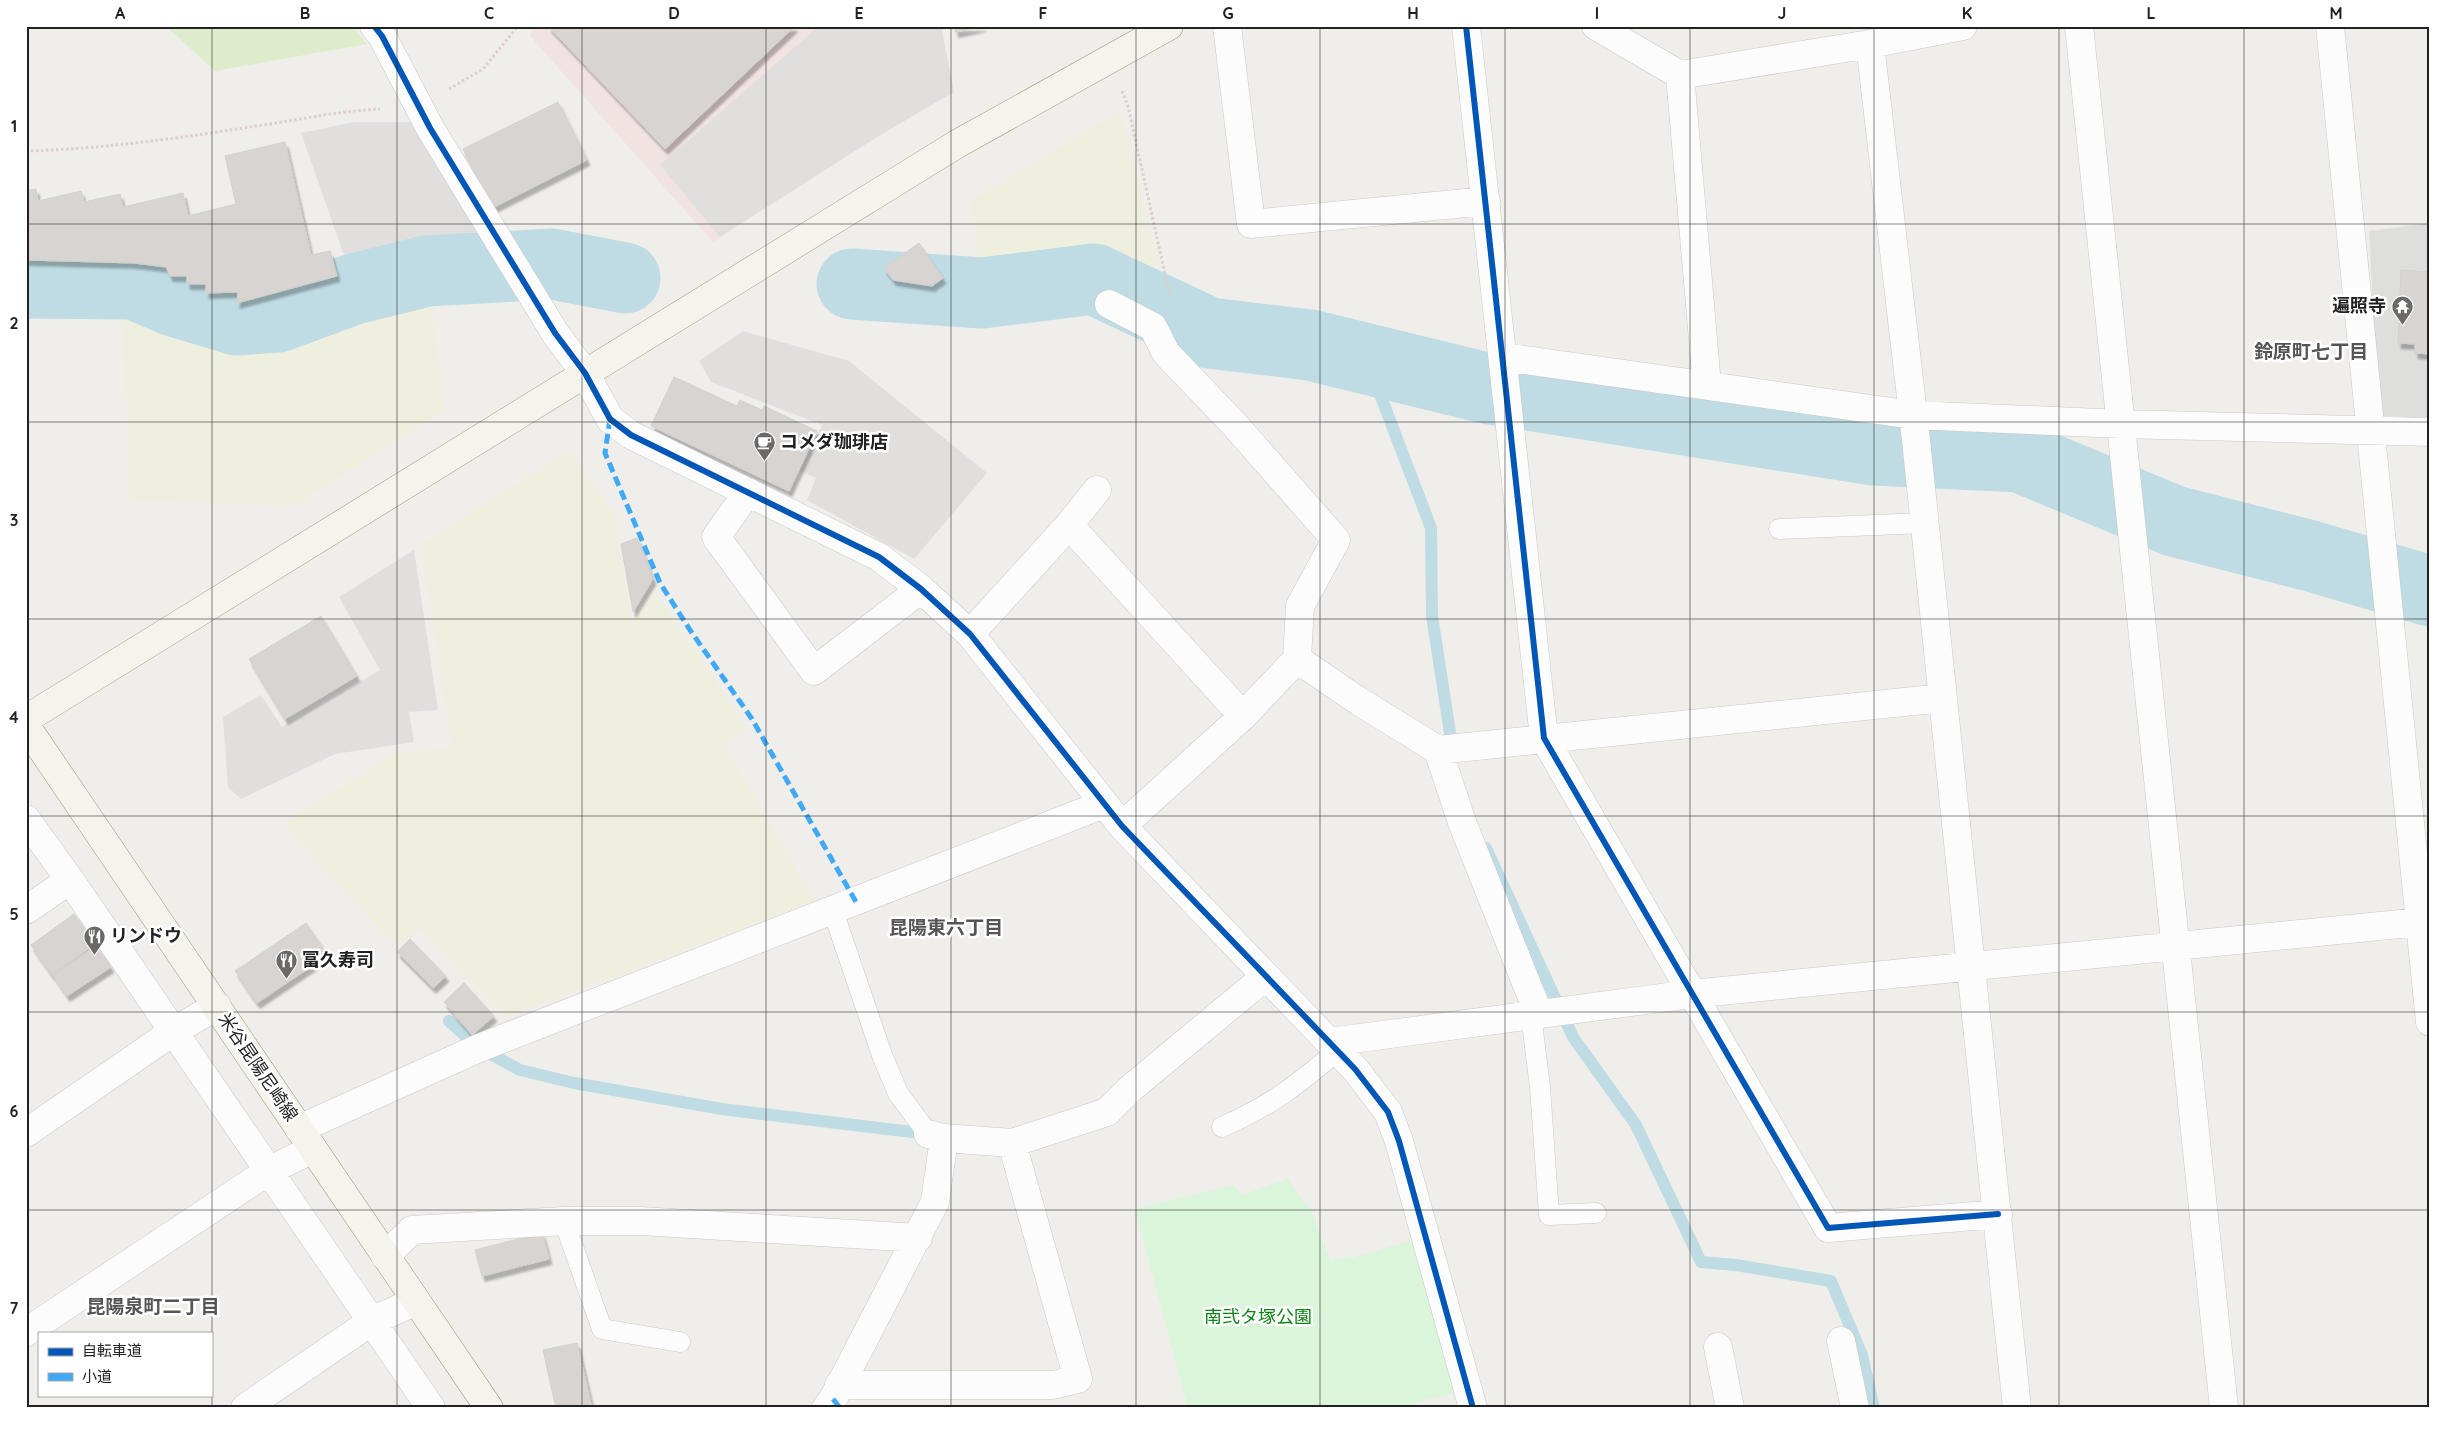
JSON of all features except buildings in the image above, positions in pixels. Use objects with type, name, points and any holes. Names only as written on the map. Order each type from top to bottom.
[{"type":"street","points":[[374,26],[382,36],[419,107],[558,337],[585,373],[610,419],[631,435],[879,556],[921,589],[970,634],[1122,826],[1334,1046],[1379,1100],[1388,1112],[1396,1134],[1473,1408]]},
{"type":"street","points":[[26,719],[957,144],[1170,26]]},
{"type":"street","points":[[1227,26],[1251,224],[1486,201]]},
{"type":"street","points":[[1466,26],[1544,738],[1828,1228],[1998,1214]]},
{"type":"street","points":[[1596,26],[1680,75],[1870,44],[1963,26]]},
{"type":"street","points":[[2079,26],[2224,1408]]},
{"type":"street","points":[[2330,26],[2386,583],[2424,921],[2430,1022]]},
{"type":"street","points":[[1870,44],[1916,440],[2017,1408]]},
{"type":"street","points":[[1680,75],[1706,385]]},
{"type":"street","points":[[1109,304],[1153,327],[1166,353],[1234,424],[1336,540],[1300,606],[1297,659],[1243,716],[1122,826]]},
{"type":"street","points":[[1506,380],[1706,385],[1916,440],[2122,424],[2430,432]]},
{"type":"street","points":[[970,634],[1069,525],[1097,490]]},
{"type":"street","points":[[748,492],[716,537],[814,671],[921,589]]},
{"type":"street","points":[[1069,525],[1243,716]]},
{"type":"street","points":[[1297,659],[1360,702],[1438,750],[1943,698]]},
{"type":"street","name":"米谷昆陽尼崎線","points":[[26,726],[489,1408]]},
{"type":"street","points":[[1438,750],[1462,822],[1535,1015]]},
{"type":"street","points":[[26,1332],[270,1170],[306,1139],[479,1048],[1104,804]]},
{"type":"street","points":[[26,819],[270,1170],[431,1408]]},
{"type":"street","points":[[26,910],[70,880]]},
{"type":"street","points":[[1334,1046],[1535,1015],[1691,994],[1972,968],[2424,921]]},
{"type":"street","points":[[833,1396],[918,1238],[935,1202],[936,1136],[1012,1143],[1107,1112],[1130,1089],[1266,976]]},
{"type":"street","points":[[26,1133],[174,1031],[217,1006]]},
{"type":"street","points":[[833,1396],[1053,1385],[1078,1379],[1012,1143]]},
{"type":"street","points":[[385,1256],[412,1230],[564,1221],[641,1220],[918,1238]]},
{"type":"street","points":[[246,1408],[372,1322],[416,1301]]},
{"type":"street","points":[[1842,1341],[1855,1408]]},
{"type":"street","points":[[1718,1347],[1730,1408]]},
{"type":"lane","points":[[1779,530],[1924,523]]},
{"type":"lane","points":[[833,911],[876,1037],[898,1093],[936,1136]]},
{"type":"lane","points":[[1535,1015],[1549,1215],[1596,1213]]},
{"type":"lane","points":[[1222,1127],[1256,1112],[1298,1084],[1334,1046]]},
{"type":"lane","points":[[564,1221],[602,1329],[680,1342]]},
{"type":"path","points":[[26,151],[80,150],[257,126],[347,110],[419,107],[483,69],[518,26]]},
{"type":"path","points":[[1108,60],[1128,106],[1171,301]]},
{"type":"shaded area","points":[[533,26],[857,26],[720,237],[713,242],[530,36]]},
{"type":"shaded area","points":[[819,26],[941,26],[954,92],[877,137],[720,237],[660,165]]},
{"type":"shaded area","points":[[354,122],[417,122],[491,256],[421,262],[389,267],[352,278],[301,133]]},
{"type":"shaded area","name":"遍照寺","points":[[2430,223],[2430,425],[2379,419],[2369,231]]},
{"type":"shaded area","points":[[743,331],[849,361],[987,473],[914,559],[807,500],[816,478],[800,471],[822,425],[711,382],[699,361]]},
{"type":"shaded area","points":[[414,550],[438,710],[409,712],[414,742],[335,754],[241,799],[228,787],[223,717],[261,695],[282,727],[380,670],[339,597]]},
{"type":"green space","points":[[166,26],[353,26],[367,44],[215,71]]},
{"type":"green space","points":[[1121,111],[1159,269],[1146,286],[1098,263],[1071,261],[982,280],[970,201]]},
{"type":"green space","points":[[430,284],[443,411],[294,506],[130,500],[121,296],[141,297],[212,330],[250,332],[295,323],[359,297],[402,287]]},
{"type":"green space","points":[[569,450],[614,514],[631,622],[656,593],[747,729],[724,744],[815,901],[506,1017],[420,930],[395,945],[282,824],[397,752],[452,748],[421,545]]},
{"type":"green space","name":"南弐タ塚公園","points":[[1288,1179],[1303,1202],[1308,1203],[1330,1260],[1351,1258],[1420,1238],[1462,1391],[1392,1408],[1188,1408],[1135,1209],[1234,1185],[1242,1195]]},
{"type":"waterway","points":[[26,283],[134,284],[174,301],[237,320],[278,317],[354,289],[427,271],[552,264],[625,278]]},
{"type":"waterway","points":[[852,284],[982,293],[1094,279],[1209,333],[1310,345],[1490,389],[1873,450],[2020,457],[2174,521],[2311,556],[2430,591]]},
{"type":"waterway","points":[[1367,360],[1431,528],[1432,616],[1453,752]]},
{"type":"waterway","points":[[1486,848],[1573,1037],[1636,1125],[1701,1262],[1736,1265],[1831,1281],[1862,1355],[1874,1408]]},
{"type":"waterway","points":[[449,1021],[479,1048],[520,1070],[574,1083],[722,1109],[928,1134]]},
{"type":"marked path","points":[[610,419],[605,453],[660,583],[752,719],[856,902]]},
{"type":"marked path","points":[[833,1399],[840,1408]]},
{"type":"cycle path","points":[[374,26],[382,36],[430,128],[555,333],[585,373],[610,419],[631,435],[879,557],[921,589],[970,634],[1122,826],[1355,1069],[1388,1112],[1399,1141],[1473,1408]]},
{"type":"cycle path","points":[[1466,26],[1544,738],[1828,1228],[1998,1214]]},
{"type":"place","name":"遍照寺","points":[[2402,325]]},
{"type":"place","name":"コメダ珈琲店","points":[[764,461]]},
{"type":"place","name":"リンドウ","points":[[94,955]]},
{"type":"place","name":"冨久寿司","points":[[286,979]]},
{"type":"district","name":"鈴原町七丁目","points":[[2311,351]]},
{"type":"district","name":"昆陽東六丁目","points":[[946,927]]},
{"type":"district","name":"昆陽泉町二丁目","points":[[153,1306]]}]
